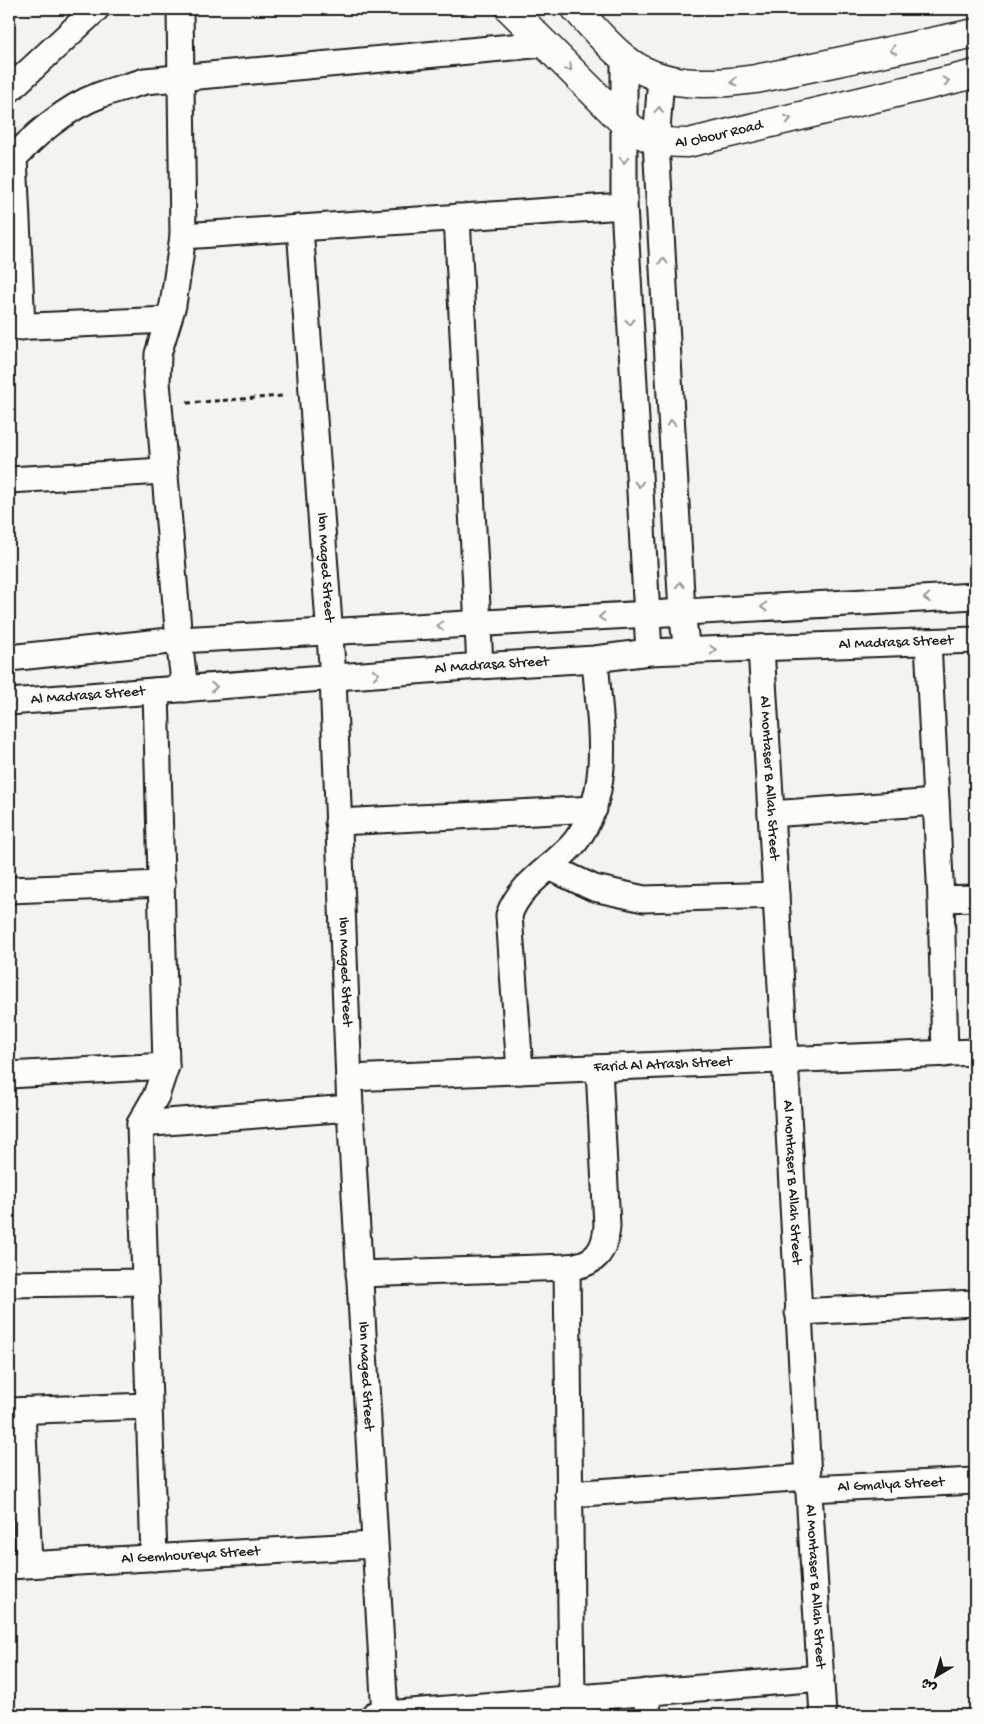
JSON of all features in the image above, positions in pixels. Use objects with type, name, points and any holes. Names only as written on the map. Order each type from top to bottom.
[{"type":"street","points":[[9,90],[96,9]]},
{"type":"street","points":[[180,9],[183,236],[173,305],[158,354],[157,382],[179,640],[185,689]]},
{"type":"street","name":"Al Obour Road","points":[[510,9],[624,123],[656,142],[688,143],[975,74]]},
{"type":"street","points":[[576,9],[624,58],[637,67],[661,78],[691,83],[722,83],[756,79],[975,32]]},
{"type":"street","points":[[168,320],[16,327],[12,160],[39,133],[68,112],[98,95],[145,81],[544,44]]},
{"type":"street","points":[[624,58],[624,206],[649,652]]},
{"type":"street","points":[[661,78],[656,142],[682,612],[687,651]]},
{"type":"street","points":[[183,236],[624,206]]},
{"type":"street","points":[[457,217],[480,666]]},
{"type":"street","name":"Ibn Maged Street","points":[[300,228],[333,678],[350,1108],[374,1545],[381,1715]]},
{"type":"street","points":[[9,480],[164,472]]},
{"type":"street","points":[[9,658],[179,640],[975,596]]},
{"type":"street","name":"Al Madrasa Street","points":[[9,702],[595,659],[649,652],[975,640]]},
{"type":"street","points":[[928,642],[941,899],[946,1054]]},
{"type":"street","name":"Al Montaser B Allah Street","points":[[761,648],[798,1312],[823,1715]]},
{"type":"street","points":[[520,1071],[509,915],[513,903],[527,886],[550,867],[575,841],[594,809],[600,784],[602,758],[595,659]]},
{"type":"street","points":[[154,1558],[140,1124],[156,1096],[166,1066],[156,691]]},
{"type":"street","points":[[771,814],[936,802]]},
{"type":"street","points":[[338,822],[594,809]]},
{"type":"street","points":[[550,867],[594,888],[644,899],[776,895]]},
{"type":"street","points":[[9,890],[162,884]]},
{"type":"street","points":[[941,899],[975,898]]},
{"type":"street","name":"Farid Al Atrash Street","points":[[349,1078],[975,1052]]},
{"type":"street","points":[[9,1075],[166,1066]]},
{"type":"street","points":[[359,1274],[567,1267],[580,1266],[592,1260],[601,1250],[606,1239],[599,1068]]},
{"type":"street","points":[[140,1124],[350,1108]]},
{"type":"street","points":[[567,1267],[572,1699]]},
{"type":"street","points":[[9,1284],[145,1282]]},
{"type":"street","points":[[798,1312],[975,1303]]},
{"type":"street","points":[[19,1565],[15,1411],[149,1406]]},
{"type":"street","name":"Al Gmalya Street","points":[[569,1494],[808,1483],[975,1481]]},
{"type":"street","name":"Al Gemhoureya Street","points":[[19,1565],[374,1545]]},
{"type":"street","points":[[381,1715],[572,1699],[647,1704],[820,1678]]},
{"type":"path","points":[[159,405],[312,394]]}]
